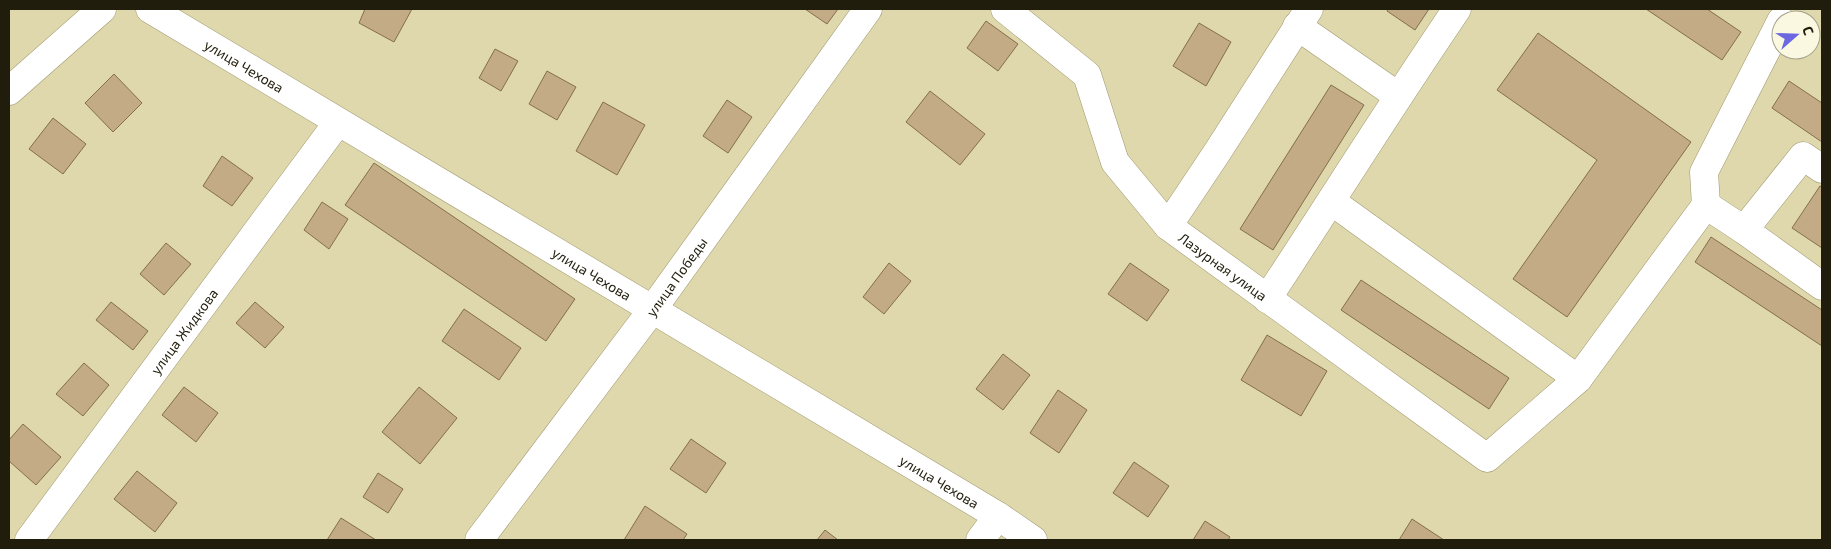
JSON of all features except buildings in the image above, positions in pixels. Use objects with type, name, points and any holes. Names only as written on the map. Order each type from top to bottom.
[{"type":"street","points":[[9,91],[102,9]]},
{"type":"street","name":"улица Чехова","points":[[150,9],[998,516],[1033,540]]},
{"type":"street","name":"улица Победы","points":[[479,540],[652,310],[868,9]]},
{"type":"street","points":[[1005,9],[1087,75],[1116,162],[1168,226]]},
{"type":"street","points":[[1267,299],[1332,202],[1398,96],[1457,9]]},
{"type":"street","points":[[1303,18],[1398,96]]},
{"type":"street","name":"Лазурная улица","points":[[1303,18],[1168,226],[1487,458],[1578,379]]},
{"type":"street","points":[[1332,202],[1578,379],[1706,206],[1704,172],[1771,41]]},
{"type":"street","name":"улица Жидкова","points":[[29,540],[338,122]]},
{"type":"street","points":[[1744,230],[1803,156],[1822,169]]},
{"type":"street","points":[[1706,206],[1744,230],[1822,286]]},
{"type":"street","points":[[980,540],[998,516]]}]
